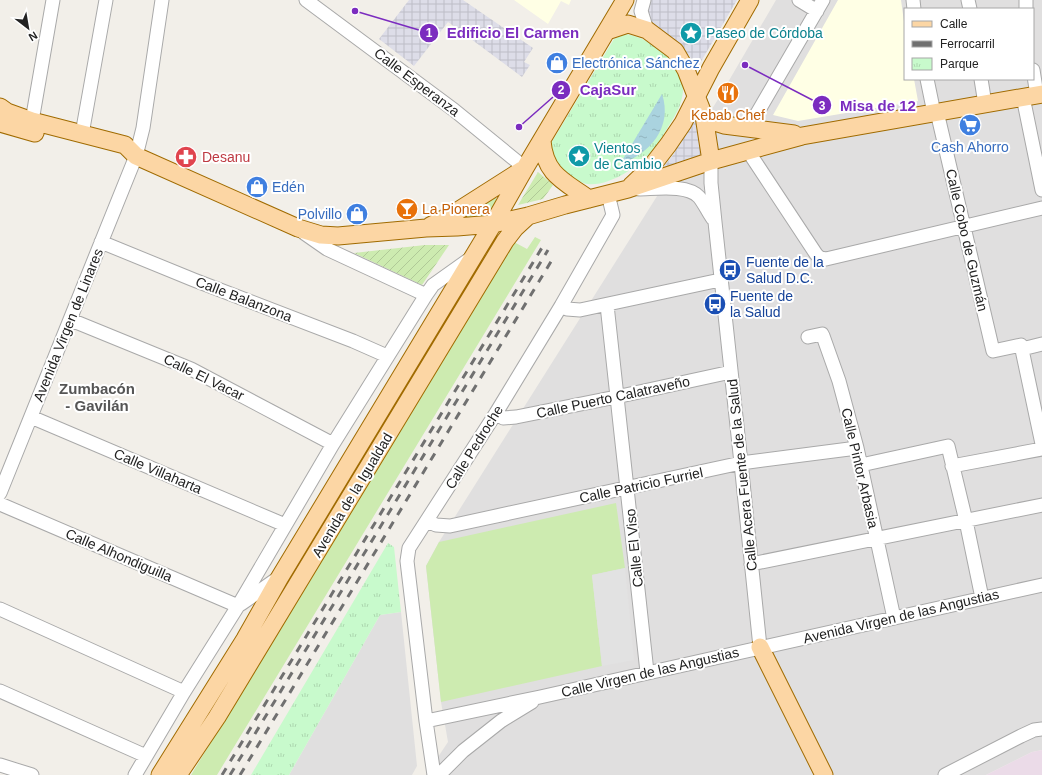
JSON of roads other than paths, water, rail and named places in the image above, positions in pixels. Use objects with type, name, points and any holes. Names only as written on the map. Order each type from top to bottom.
[{"type":"main road","name":"Avenida de la Igualdad","points":[[160,775],[244,639],[493,224],[625,0]]},
{"type":"main road","points":[[628,189],[651,167],[668,145],[682,123],[711,68],[750,0]]},
{"type":"main road","points":[[607,31],[628,24],[647,30],[675,50],[686,70],[705,119],[711,161]]},
{"type":"main road","points":[[705,119],[724,125],[802,136],[1034,95]]},
{"type":"main road","points":[[0,107],[7,112],[32,121],[125,145],[136,156]]},
{"type":"main road","points":[[0,123],[121,155],[136,156],[298,228],[321,235],[338,236],[493,224]]},
{"type":"main road","name":"Avenida de la Igualdad","points":[[493,224],[628,189],[711,161],[802,136]]},
{"type":"main road","points":[[542,141],[543,155],[553,172],[563,182],[589,199]]},
{"type":"main road","points":[[426,228],[453,214],[525,168]]},
{"type":"main road","name":"Avenida de la Igualdad","points":[[178,775],[217,716],[505,241],[515,228],[528,216]]},
{"type":"main road","name":"Calle Acera Fuente de la Salud","points":[[760,647],[824,775]]},
{"type":"main road","points":[[187,775],[201,754],[217,716]]},
{"type":"street","points":[[32,121],[53,0]]},
{"type":"street","points":[[82,134],[106,0]]},
{"type":"street","name":"Avenida Virgen de Linares","points":[[0,493],[136,156],[143,128],[162,0]]},
{"type":"street","name":"Calle Esperanza","points":[[306,0],[454,110],[525,168]]},
{"type":"street","points":[[644,0],[641,11],[647,30]]},
{"type":"street","points":[[748,128],[820,5],[799,0]]},
{"type":"street","name":"Calle Cobo de Guzmán","points":[[927,80],[993,351],[1021,345],[1022,349]]},
{"type":"street","points":[[981,80],[985,104]]},
{"type":"street","points":[[1033,80],[1042,190]]},
{"type":"street","points":[[748,151],[820,258],[826,259],[1042,208]]},
{"type":"street","name":"Calle Acera Fuente de la Salud","points":[[711,161],[714,222],[760,647]]},
{"type":"street","points":[[628,189],[677,188],[694,192],[714,222]]},
{"type":"street","name":"Calle Pedroche","points":[[434,775],[407,561],[410,548],[496,413],[561,306],[613,215],[608,194]]},
{"type":"street","points":[[298,228],[327,249],[426,295]]},
{"type":"street","name":"Calle Balanzona","points":[[102,242],[194,280],[353,341],[387,356]]},
{"type":"street","name":"Avenida de la Igualdad","points":[[135,775],[184,692],[238,606],[332,444],[426,295],[433,285],[474,255]]},
{"type":"street","points":[[561,306],[567,309],[580,310],[720,280]]},
{"type":"street","name":"Calle El Viso","points":[[607,305],[647,672]]},
{"type":"street","name":"Calle El Vacar","points":[[71,320],[191,369],[332,444]]},
{"type":"street","name":"Calle Pintor Arbasia","points":[[808,337],[822,334],[839,381],[861,465],[894,618]]},
{"type":"street","points":[[1042,344],[1022,349],[1042,444]]},
{"type":"street","name":"Calle Puerto Calatraveño","points":[[496,413],[503,418],[516,417],[616,398],[731,372]]},
{"type":"street","name":"Calle Villaharta","points":[[31,417],[284,525]]},
{"type":"street","points":[[861,465],[948,446],[982,598]]},
{"type":"street","name":"Calle Patricio Furriel","points":[[427,521],[436,525],[450,526],[741,464],[857,448]]},
{"type":"street","points":[[952,466],[1042,449]]},
{"type":"street","name":"Calle Alhondiguilla","points":[[0,504],[238,606]]},
{"type":"street","points":[[751,564],[1042,505]]},
{"type":"street","name":"Avenida de la Igualdad","points":[[238,606],[280,577]]},
{"type":"street","name":"Avenida Virgen de las Angustias","points":[[760,647],[1042,585]]},
{"type":"street","points":[[0,609],[184,692]]},
{"type":"street","name":"Calle Virgen de las Angustias","points":[[426,721],[540,697],[760,647]]},
{"type":"street","points":[[0,691],[146,756]]},
{"type":"street","name":"Calle Virgen de las Angustias","points":[[438,775],[463,751],[501,721],[540,697]]},
{"type":"street","points":[[945,775],[1021,736],[1034,730],[1042,729]]},
{"type":"street","points":[[0,765],[32,775]]},
{"type":"water","points":[[662,94],[665,106],[664,117],[656,138],[641,153],[620,164]]},
{"type":"railway","points":[[222,775],[543,246]]},
{"type":"railway","points":[[230,775],[548,250]]},
{"type":"railway","points":[[240,775],[555,255]]},
{"type":"place","name":"Edificio El Carmen","points":[[355,11]]},
{"type":"place","name":"Paseo de Córdoba","points":[[691,33]]},
{"type":"place","name":"Electrónica Sánchez","points":[[557,63]]},
{"type":"place","name":"Misa de 12","points":[[745,65]]},
{"type":"place","name":"Kebab Chef","points":[[728,93]]},
{"type":"place","name":"Cash Ahorro","points":[[970,125]]},
{"type":"place","name":"CajaSur","points":[[519,127]]},
{"type":"place","name":"Vientos de Cambio","points":[[579,156]]},
{"type":"place","name":"Desanu","points":[[186,157]]},
{"type":"place","name":"Edén","points":[[257,187]]},
{"type":"place","name":"La Pionera","points":[[407,209]]},
{"type":"place","name":"Polvillo","points":[[357,214]]},
{"type":"place","name":"Fuente de la Salud D.C.","points":[[730,270]]},
{"type":"place","name":"Fuente de la Salud","points":[[715,304]]},
{"type":"district","name":"Zumbacón - Gavilán","points":[[97,396]]}]
